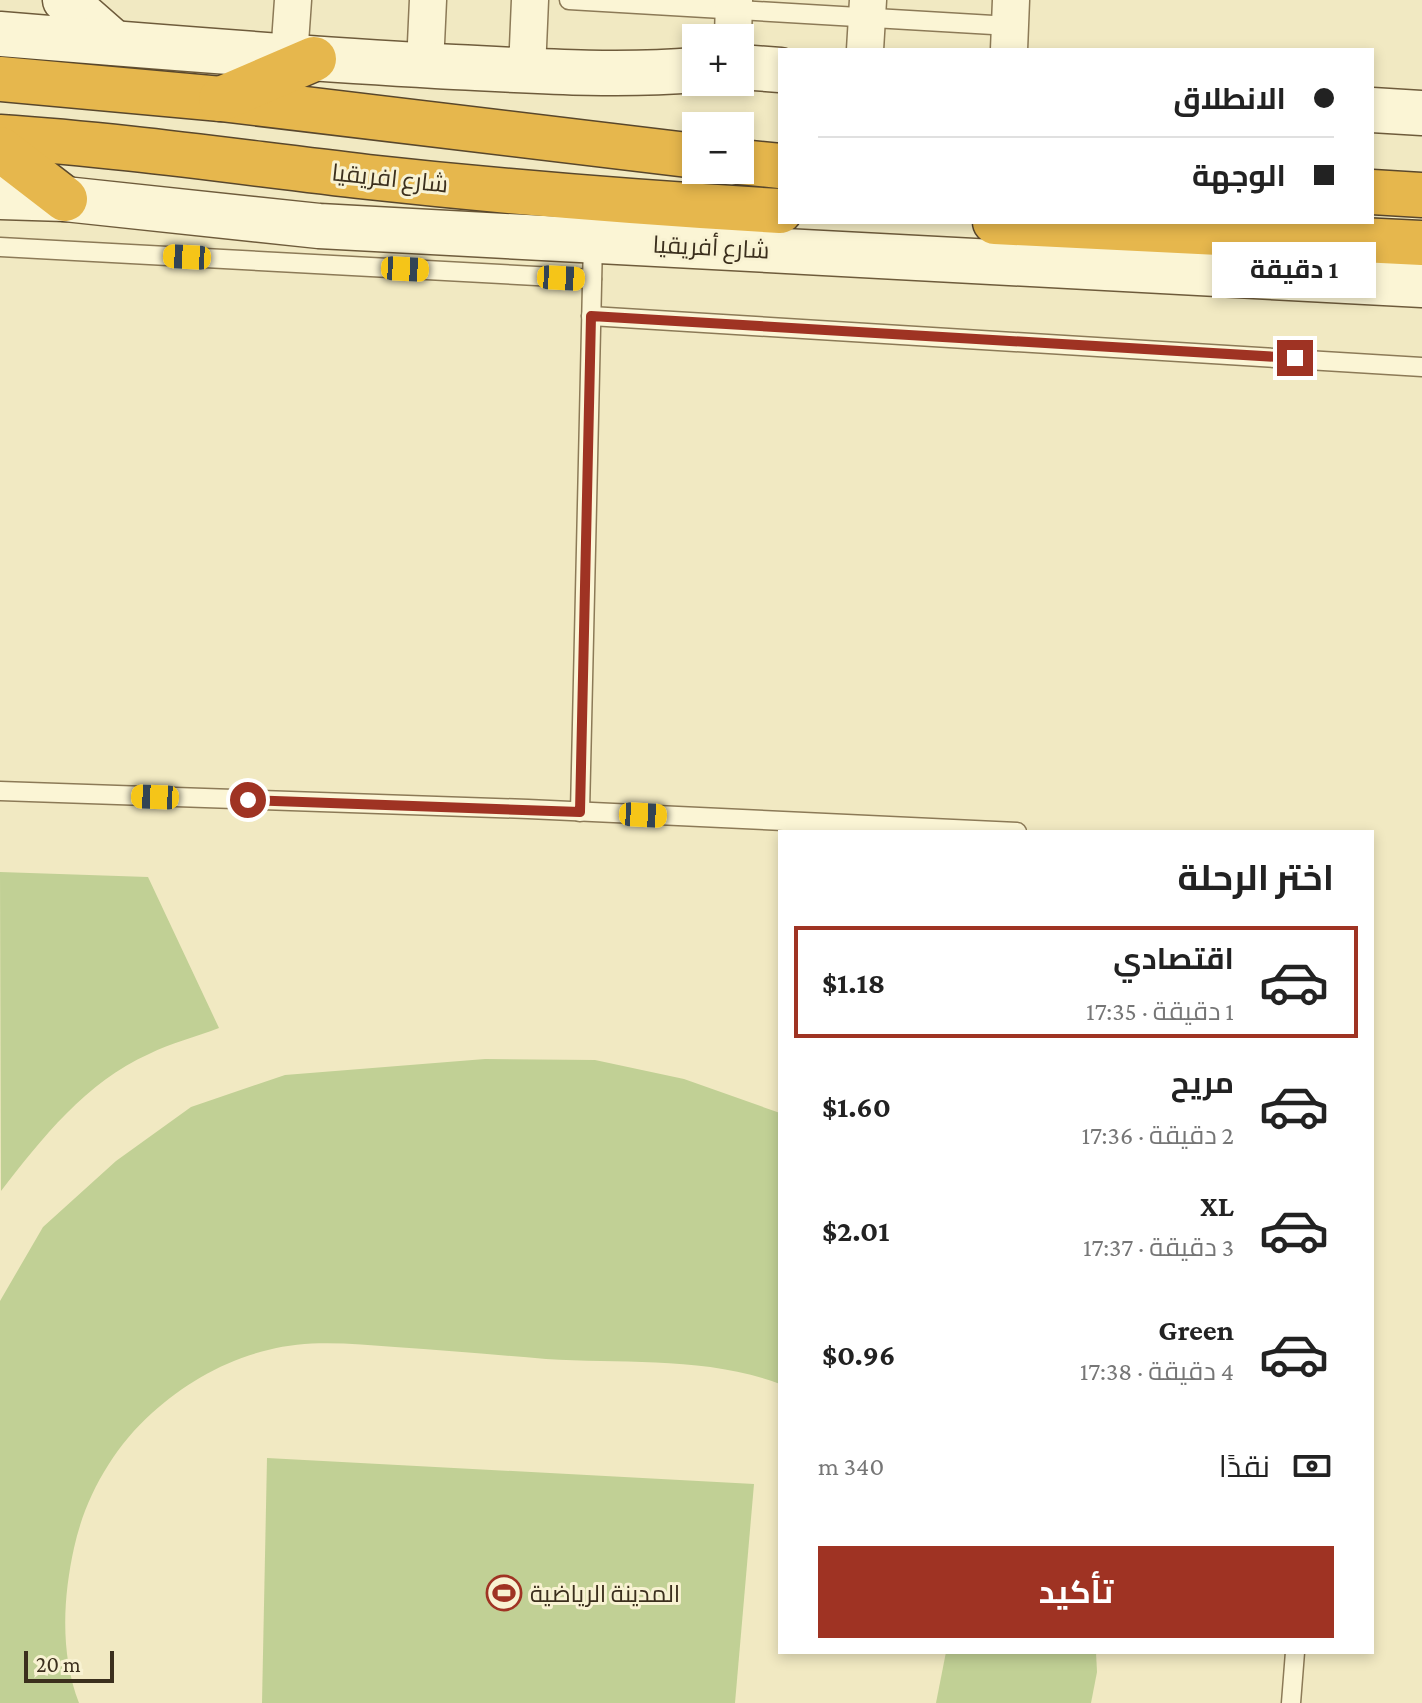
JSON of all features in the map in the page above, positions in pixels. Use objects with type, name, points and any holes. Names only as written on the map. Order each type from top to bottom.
[{"type":"highway","points":[[221,99],[301,58]]},
{"type":"highway","points":[[0,79],[221,99],[682,154]]},
{"type":"highway","name":"شارع افريقيا","points":[[0,137],[83,143],[370,177],[690,206],[778,211]]},
{"type":"highway","points":[[0,149],[65,199]]},
{"type":"highway","points":[[754,163],[778,166]]},
{"type":"highway","points":[[1374,192],[1422,195]]},
{"type":"highway","points":[[1026,224],[1422,243]]},
{"type":"street","points":[[65,0],[114,43]]},
{"type":"street","points":[[293,0],[301,58]]},
{"type":"street","points":[[425,65],[428,0]]},
{"type":"street","points":[[527,70],[530,0]]},
{"type":"street","points":[[0,34],[425,65],[650,74],[682,71]]},
{"type":"street","points":[[754,68],[778,70]]},
{"type":"street","points":[[1374,110],[1422,113]]},
{"type":"street","name":"شارع أفريقيا","points":[[0,197],[65,199],[319,226],[592,260],[1422,285]]},
{"type":"lane","points":[[569,0],[734,16],[866,23],[1010,25]]},
{"type":"lane","points":[[0,247],[592,260],[580,812]]},
{"type":"lane","points":[[591,316],[1422,367]]},
{"type":"lane","points":[[0,791],[973,830]]},
{"type":"lane","points":[[1291,1703],[1295,1654]]},
{"type":"green space","points":[[0,872],[148,877],[219,1028],[157,1050],[105,1080],[49,1132],[1,1191]]},
{"type":"green space","points":[[485,1059],[595,1060],[684,1079],[778,1112],[778,1383],[752,1375],[694,1365],[546,1359],[347,1344],[315,1343],[284,1347],[236,1360],[191,1383],[152,1413],[113,1458],[93,1492],[79,1529],[67,1586],[66,1646],[79,1703],[0,1703],[0,1301],[43,1227],[116,1161],[191,1107],[285,1075]]},
{"type":"green space","name":"المدينة الرياضية","points":[[267,1458],[754,1484],[735,1703],[262,1703]]},
{"type":"green space","points":[[946,1654],[1096,1654],[1097,1672],[1091,1703],[936,1703]]},
{"type":"place","name":"المدينة الرياضية","points":[[504,1593]]},
{"type":"route","points":[[248,800],[580,812],[591,316],[1295,358]]}]
